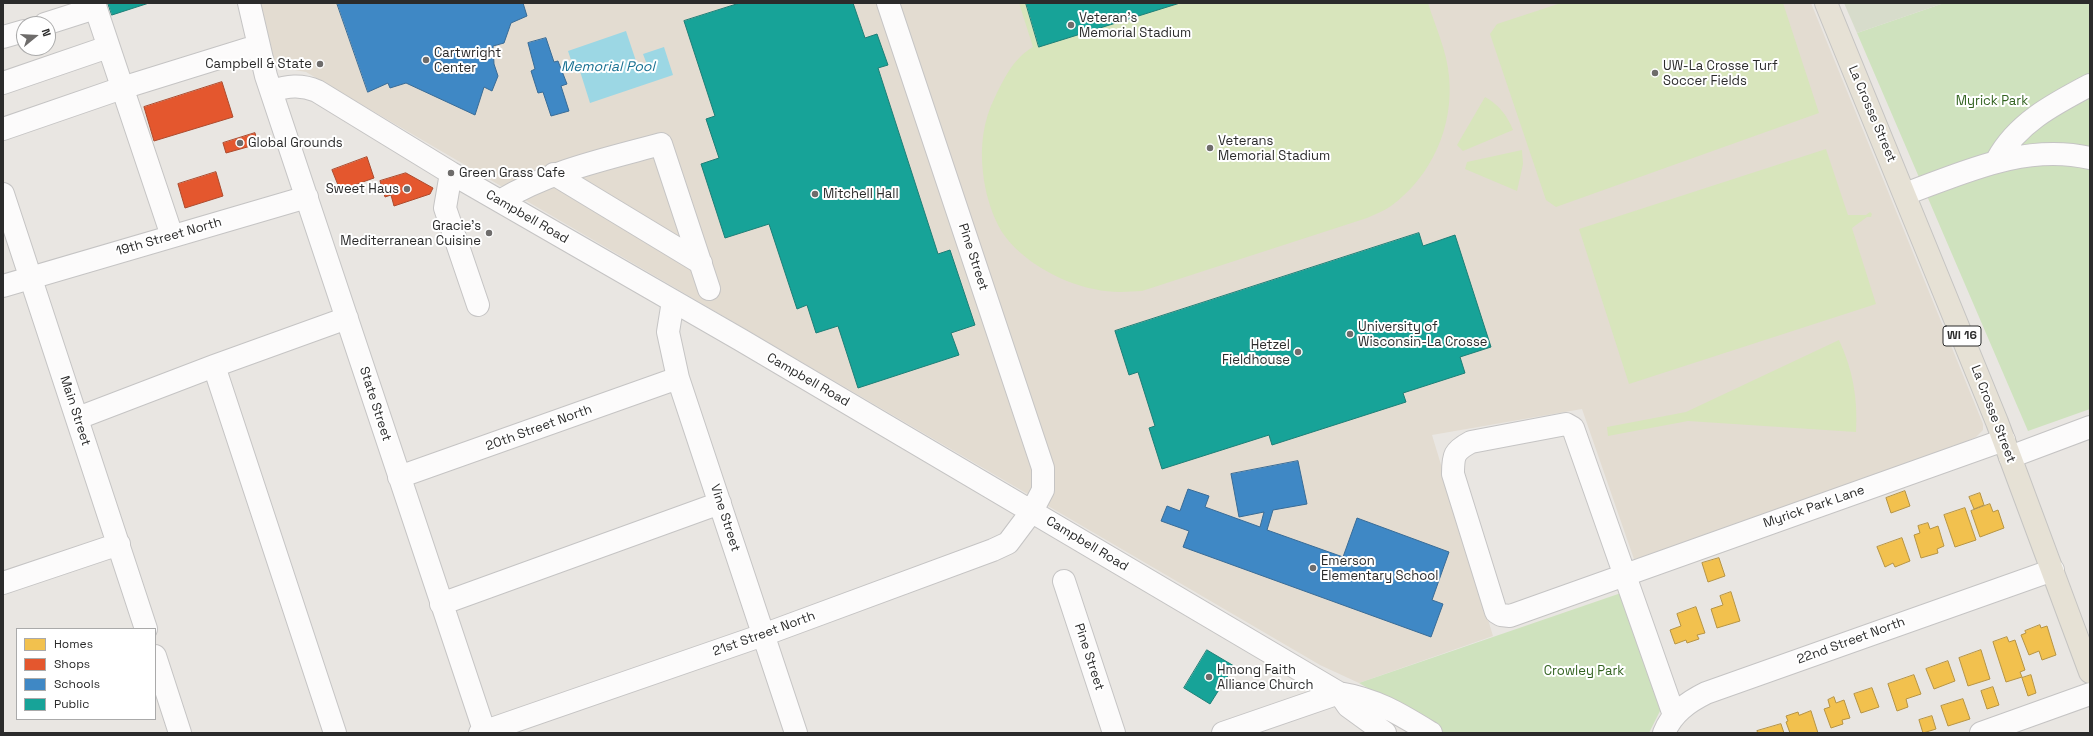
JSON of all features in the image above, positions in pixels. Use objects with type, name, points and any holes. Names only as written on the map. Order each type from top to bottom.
[{"type":"main road","name":"La Crosse Street","points":[[1826,3],[1905,194],[2007,449],[2090,672]]},
{"type":"street","name":"State Street","points":[[235,3],[269,84],[442,604],[483,732]]},
{"type":"street","name":"State Street","points":[[249,3],[269,84]]},
{"type":"street","name":"Pine Street","points":[[888,3],[1043,468],[1043,490],[1032,511]]},
{"type":"street","points":[[56,20],[94,5],[172,236]]},
{"type":"street","points":[[3,37],[16,33]]},
{"type":"street","points":[[3,83],[108,47]]},
{"type":"street","points":[[3,129],[122,88],[254,48]]},
{"type":"street","name":"Campbell Road","points":[[269,84],[286,87],[303,86],[317,90],[451,173],[1032,511],[1339,693],[1370,699],[1390,708],[1431,733]]},
{"type":"street","points":[[1997,160],[2005,145],[2018,130],[2058,102],[2090,85]]},
{"type":"street","points":[[500,201],[516,191],[554,174],[661,144],[709,289]]},
{"type":"street","points":[[1905,194],[1997,160],[2045,154],[2075,154],[2090,158]]},
{"type":"street","points":[[451,173],[445,208],[478,305]]},
{"type":"street","points":[[554,174],[700,263]]},
{"type":"street","name":"Main Street","points":[[3,194],[78,418],[146,628]]},
{"type":"street","name":"19th Street North","points":[[3,286],[307,198]]},
{"type":"street","name":"Vine Street","points":[[673,301],[668,332],[678,378],[796,733]]},
{"type":"street","points":[[78,418],[214,366],[347,318]]},
{"type":"street","points":[[214,366],[335,733]]},
{"type":"street","name":"20th Street North","points":[[399,477],[678,378]]},
{"type":"street","name":"Myrick Park Lane","points":[[1623,574],[1573,428],[1566,424],[1471,442],[1458,449],[1453,458],[1453,474],[1496,612],[1501,615],[1510,616],[1623,574],[2007,449],[2090,427]]},
{"type":"street","points":[[442,604],[720,503]]},
{"type":"street","name":"21st Street North","points":[[483,732],[763,634],[1008,543],[1032,511]]},
{"type":"street","points":[[3,583],[119,544]]},
{"type":"street","name":"22nd Street North","points":[[1669,724],[1688,702],[1706,693],[2053,570]]},
{"type":"street","points":[[1623,574],[1669,724]]},
{"type":"street","name":"Pine Street","points":[[1064,582],[1114,733]]},
{"type":"street","points":[[156,659],[180,733]]},
{"type":"street","points":[[1223,733],[1339,693]]},
{"type":"street","name":"Campbell Road","points":[[1339,693],[1348,706],[1386,733]]},
{"type":"street","points":[[1981,733],[2090,694]]},
{"type":"shaded area","name":"University of Wisconsin-La Crosse","points":[[253,3],[1811,3],[1983,424],[1983,430],[1976,437],[1956,446],[1636,565],[1582,409],[1432,435],[1493,636],[1359,683],[1320,665],[306,72],[278,67],[272,59]]},
{"type":"green space","name":"Veterans Memorial Stadium","points":[[1019,3],[1428,3],[1448,67],[1450,95],[1444,131],[1429,165],[1418,180],[1391,206],[1367,218],[1142,291],[1112,292],[1081,286],[1053,275],[1039,267],[1015,248],[1005,237],[998,225],[990,206],[987,193],[983,173],[982,153],[985,124],[995,97],[1010,69],[1020,57],[1033,47]]},
{"type":"green space","name":"UW-La Crosse Turf Soccer Fields","points":[[1561,3],[1783,3],[1819,113],[1556,207],[1546,200],[1490,34],[1497,24]]},
{"type":"green space","points":[[1844,3],[1944,3],[1857,33]]},
{"type":"green space","name":"Myrick Park","points":[[1944,3],[2090,3],[2090,409],[2028,431],[1857,33]]},
{"type":"green space","points":[[1485,97],[1502,111],[1513,130],[1463,151],[1457,145]]},
{"type":"green space","points":[[1826,149],[1848,215],[1866,215],[1870,212],[1872,214],[1871,217],[1867,217],[1852,228],[1876,304],[1629,384],[1579,229]]},
{"type":"green space","points":[[1522,150],[1523,164],[1517,191],[1465,169],[1467,162]]},
{"type":"green space","points":[[1839,340],[1848,362],[1854,385],[1856,432],[1688,421],[1608,436],[1607,427],[1686,412]]},
{"type":"green space","name":"Crowley Park","points":[[1624,592],[1661,709],[1649,733],[1445,733],[1359,683]]},
{"type":"water","name":"Memorial Pool","points":[[626,31],[640,73],[649,70],[643,54],[664,47],[673,75],[590,103],[579,68],[574,69],[568,51]]},
{"type":"building: Homes","points":[[1905,491],[1910,506],[1891,513],[1886,498]]},
{"type":"building: Homes","points":[[1980,493],[1984,505],[1974,509],[1969,497]]},
{"type":"building: Homes","points":[[1990,504],[1993,512],[1998,510],[2004,528],[1980,537],[1971,511]]},
{"type":"building: Homes","points":[[1965,508],[1976,540],[1955,547],[1944,515]]},
{"type":"building: Homes","points":[[1928,523],[1930,529],[1938,526],[1944,546],[1937,549],[1938,553],[1921,558],[1914,535],[1920,533],[1918,526]]},
{"type":"building: Homes","points":[[1902,538],[1910,561],[1895,567],[1893,563],[1885,567],[1877,547]]},
{"type":"building: Homes","points":[[1719,558],[1725,576],[1708,582],[1702,563]]},
{"type":"building: Homes","points":[[1731,592],[1740,621],[1717,628],[1711,609],[1723,605],[1720,596]]},
{"type":"building: Homes","points":[[1696,607],[1705,633],[1697,635],[1699,639],[1687,643],[1686,640],[1675,644],[1670,630],[1681,626],[1677,614]]},
{"type":"building: Homes","points":[[2040,625],[2041,628],[2047,626],[2056,655],[2042,660],[2039,651],[2029,655],[2021,635],[2026,633],[2025,631]]},
{"type":"building: Homes","points":[[2007,637],[2009,642],[2015,640],[2025,670],[2020,672],[2022,677],[2006,682],[1993,642]]},
{"type":"building: Homes","points":[[1981,650],[1990,679],[1968,686],[1959,658]]},
{"type":"building: Homes","points":[[1948,661],[1955,681],[1934,689],[1926,669]]},
{"type":"building: Homes","points":[[1914,675],[1921,694],[1906,699],[1908,707],[1897,711],[1888,684]]},
{"type":"building: Homes","points":[[2031,675],[2036,693],[2028,696],[2022,678]]},
{"type":"building: Homes","points":[[1993,687],[1999,705],[1987,709],[1981,691]]},
{"type":"building: Homes","points":[[1872,688],[1879,707],[1861,713],[1854,694]]},
{"type":"building: Homes","points":[[1834,697],[1836,703],[1844,700],[1850,718],[1842,720],[1843,724],[1831,728],[1824,709],[1830,707],[1828,700]]},
{"type":"building: Homes","points":[[1963,699],[1970,719],[1948,726],[1941,706]]},
{"type":"building: Homes","points":[[1811,711],[1818,733],[1790,733],[1786,722],[1788,721],[1786,716],[1798,712],[1799,715]]},
{"type":"building: Homes","points":[[1932,716],[1936,729],[1923,733],[1919,720]]},
{"type":"building: Homes","points":[[1781,724],[1784,733],[1758,733],[1757,731]]},
{"type":"building: Shops","points":[[222,82],[233,117],[154,141],[144,107]]},
{"type":"building: Shops","name":"Global Grounds","points":[[255,133],[258,144],[226,153],[223,143]]},
{"type":"building: Shops","points":[[367,157],[374,178],[340,190],[332,170]]},
{"type":"building: Shops","points":[[216,172],[223,196],[185,208],[178,184]]},
{"type":"building: Shops","points":[[406,173],[433,188],[430,194],[394,206],[391,195],[385,197],[380,181]]},
{"type":"building: Schools","name":"Cartwright Center","points":[[337,3],[523,3],[527,16],[511,23],[504,43],[493,46],[494,64],[498,76],[492,91],[484,87],[475,115],[406,83],[390,88],[388,83],[368,92]]},
{"type":"building: Schools","points":[[546,38],[554,62],[558,61],[567,84],[561,86],[569,111],[551,116],[543,92],[538,93],[531,71],[535,69],[528,43]]},
{"type":"building: Schools","points":[[1298,461],[1307,504],[1273,510],[1267,530],[1343,557],[1357,518],[1449,552],[1432,600],[1443,604],[1431,637],[1183,547],[1189,531],[1161,521],[1167,506],[1180,511],[1188,489],[1209,496],[1205,507],[1260,527],[1264,512],[1239,517],[1231,474]]},
{"type":"building: Public","points":[[108,3],[149,3],[112,15]]},
{"type":"building: Public","name":"Mitchell Hall","points":[[740,3],[853,3],[865,38],[877,34],[888,65],[878,68],[938,254],[950,250],[975,325],[951,333],[959,355],[858,388],[838,326],[816,333],[807,305],[797,309],[769,224],[725,238],[701,164],[719,158],[706,119],[715,116],[684,21]]},
{"type":"building: Public","name":"Veteran's Memorial Stadium","points":[[1026,3],[1180,3],[1039,47]]},
{"type":"building: Public","name":"Hetzel Fieldhouse","points":[[1419,233],[1423,246],[1455,235],[1491,347],[1460,357],[1465,373],[1403,393],[1406,402],[1272,445],[1269,435],[1162,469],[1149,428],[1155,426],[1138,372],[1129,375],[1115,331]]},
{"type":"building: Public","name":"Hmong Faith Alliance Church","points":[[1207,650],[1234,666],[1210,704],[1184,688]]},
{"type":"place","name":"Veteran's Memorial Stadium","points":[[1071,25]]},
{"type":"place","name":"Cartwright Center","points":[[426,60]]},
{"type":"place","name":"Campbell & State","points":[[320,64]]},
{"type":"place","name":"UW-La Crosse Turf Soccer Fields","points":[[1655,73]]},
{"type":"place","name":"Global Grounds","points":[[240,143]]},
{"type":"place","name":"Veterans Memorial Stadium","points":[[1210,148]]},
{"type":"place","name":"Green Grass Cafe","points":[[451,173]]},
{"type":"place","name":"Sweet Haus","points":[[407,189]]},
{"type":"place","name":"Mitchell Hall","points":[[815,194]]},
{"type":"place","name":"Gracie's Mediterranean Cuisine","points":[[489,233]]},
{"type":"place","name":"University of Wisconsin-La Crosse","points":[[1350,334]]},
{"type":"place","name":"Hetzel Fieldhouse","points":[[1298,352]]},
{"type":"place","name":"Emerson Elementary School","points":[[1313,568]]},
{"type":"place","name":"Hmong Faith Alliance Church","points":[[1209,677]]}]
